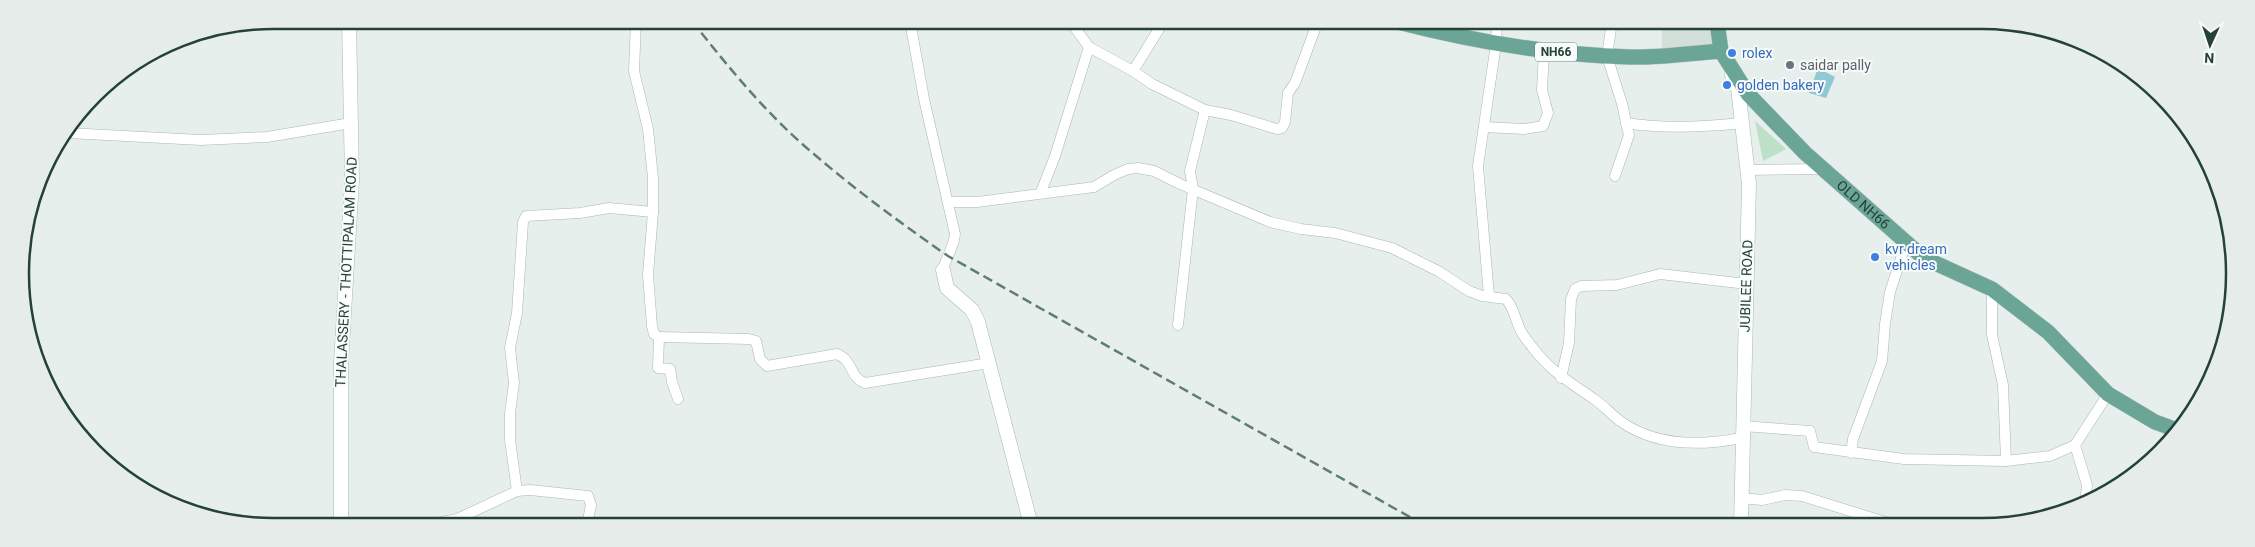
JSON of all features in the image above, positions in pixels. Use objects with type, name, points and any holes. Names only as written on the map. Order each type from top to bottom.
[{"type":"main road","name":"NH66","points":[[1441,29],[1496,44],[1607,56],[1632,57],[1722,50]]},
{"type":"main road","name":"OLD NH66","points":[[1718,29],[1722,50],[1748,94],[1824,169],[1924,258],[1992,289],[2048,332],[2108,394],[2155,422],[2171,428]]},
{"type":"street","name":"THALASSERY - THOTTIPALAM ROAD","points":[[341,518],[341,363],[352,180],[349,29]]},
{"type":"street","points":[[636,29],[634,72],[648,129],[653,178],[653,212],[648,275],[654,334],[659,337],[753,340],[758,346],[762,363],[767,366],[837,354],[844,357],[850,363],[854,375],[859,381],[865,383],[989,363]]},
{"type":"street","points":[[911,29],[924,99],[955,234],[944,270],[947,288],[966,303],[975,316],[989,363],[1028,518]]},
{"type":"street","points":[[1076,29],[1089,47],[1133,71],[1152,84],[1205,110],[1231,115],[1277,129],[1282,128],[1285,122],[1288,93],[1295,83],[1315,29]]},
{"type":"street","points":[[1133,71],[1159,29]]},
{"type":"street","points":[[1489,296],[1478,166],[1497,29]]},
{"type":"street","points":[[1611,29],[1607,56],[1623,107],[1629,135],[1615,176]]},
{"type":"street","points":[[1041,192],[1055,156],[1089,47]]},
{"type":"street","points":[[1484,127],[1524,128],[1544,126],[1548,114],[1542,90],[1544,50]]},
{"type":"street","name":"JUBILEE ROAD","points":[[1722,50],[1738,88],[1747,170],[1749,248],[1742,432],[1741,518]]},
{"type":"street","points":[[1178,325],[1192,189],[1190,171],[1205,110]]},
{"type":"street","points":[[73,133],[210,140],[268,138],[351,123]]},
{"type":"street","points":[[1626,124],[1641,126],[1714,126],[1742,123]]},
{"type":"street","points":[[948,202],[977,202],[1041,192],[1058,192],[1094,187],[1114,174],[1138,168],[1154,171],[1270,222],[1301,229],[1334,233],[1392,248],[1438,271],[1469,291],[1506,298],[1511,304],[1521,332],[1546,364],[1561,378],[1595,399],[1620,421],[1639,432],[1659,440],[1712,443],[1742,432],[1810,431],[1814,448],[1851,454],[1904,459],[2006,461],[2050,456],[2075,446],[2108,394]]},
{"type":"street","points":[[1747,170],[1824,169]]},
{"type":"street","points":[[517,491],[510,440],[510,413],[514,383],[510,348],[514,338],[517,313],[523,222],[526,216],[580,213],[609,208],[653,212]]},
{"type":"street","points":[[1851,454],[1853,439],[1882,361],[1890,292],[1906,242]]},
{"type":"street","points":[[1561,378],[1569,342],[1571,300],[1573,292],[1581,286],[1617,285],[1660,274],[1747,284]]},
{"type":"street","points":[[1992,289],[1992,335],[2003,385],[2006,461]]},
{"type":"street","points":[[659,337],[658,368],[670,369],[678,399]]},
{"type":"street","points":[[2075,446],[2087,485],[2086,495]]},
{"type":"street","points":[[459,518],[517,491],[530,490],[585,494],[591,502],[588,518]]},
{"type":"street","points":[[1741,498],[1762,500],[1785,495],[1802,496],[1873,518]]},
{"type":"shaded area","points":[[1662,29],[1713,29],[1714,48],[1662,48]]},
{"type":"green space","points":[[1755,121],[1786,149],[1763,161]]},
{"type":"water","points":[[1818,68],[1835,77],[1826,98],[1809,93]]},
{"type":"railway","points":[[698,29],[750,91],[798,140],[863,194],[948,256],[1412,518]]},
{"type":"place","name":"rolex","points":[[1732,53]]},
{"type":"place","name":"saidar pally","points":[[1790,65]]},
{"type":"place","name":"golden bakery","points":[[1727,85]]},
{"type":"place","name":"kvr dream vehicles","points":[[1875,257]]}]
